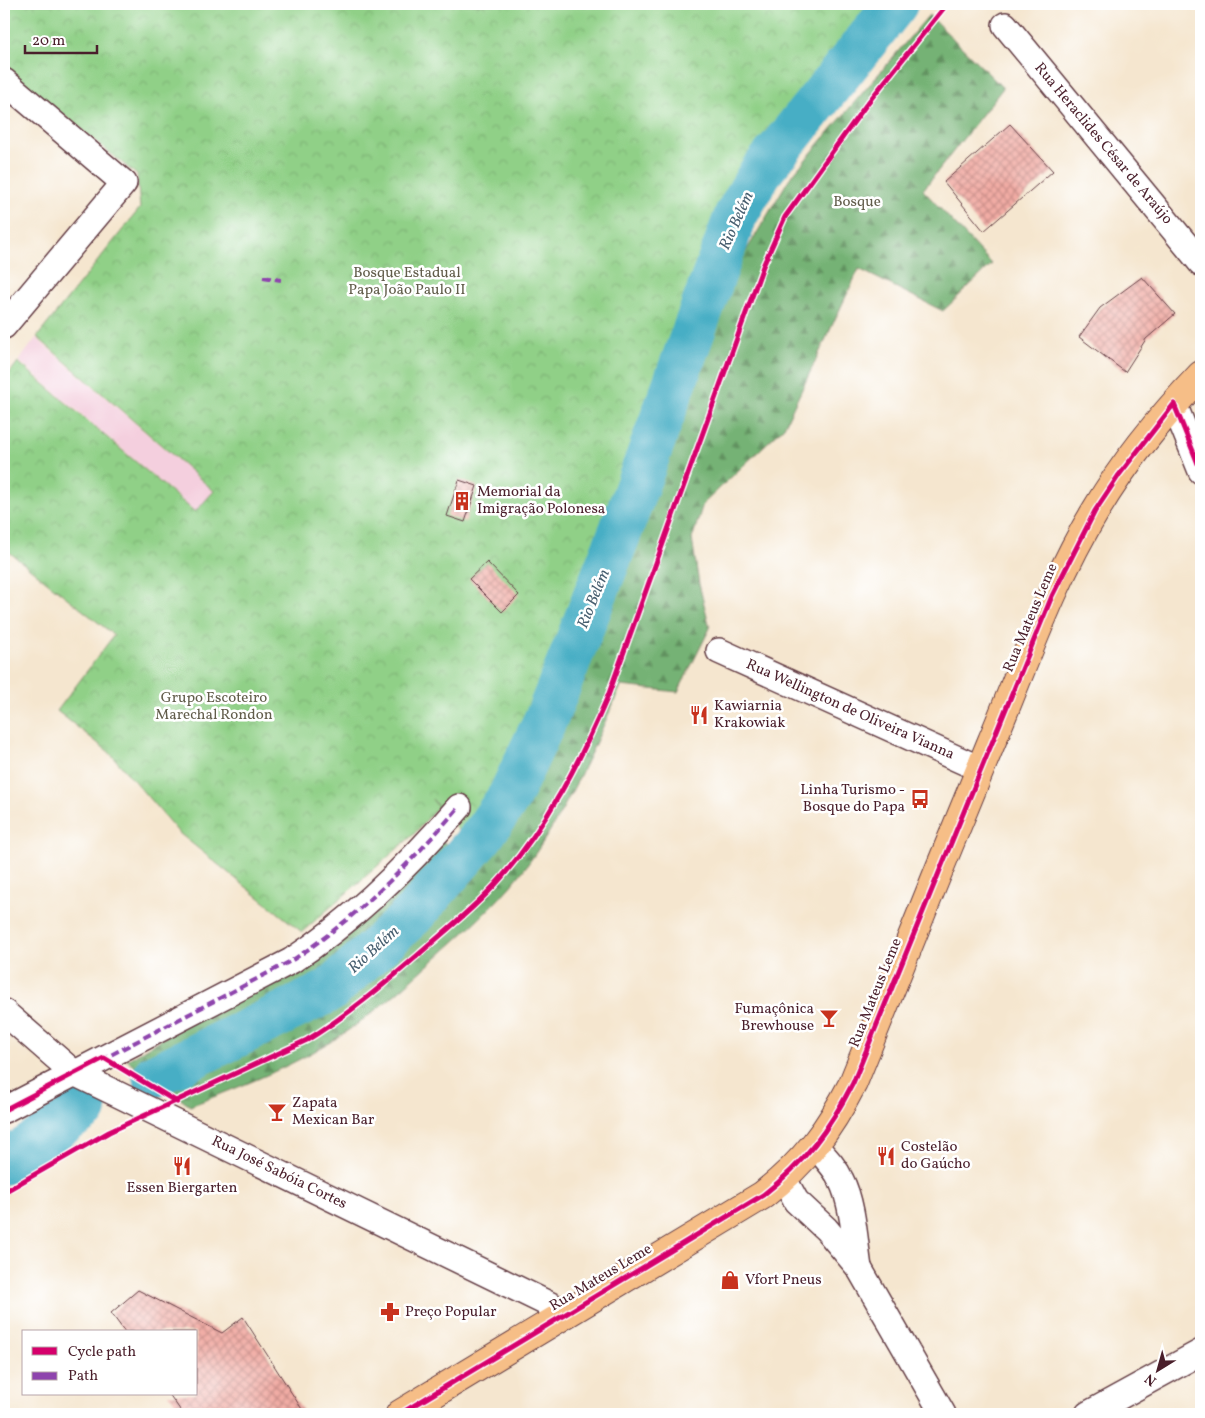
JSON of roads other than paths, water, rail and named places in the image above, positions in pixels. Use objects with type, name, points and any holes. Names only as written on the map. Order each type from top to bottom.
[{"type":"main road","name":"Rua Mateus Leme","points":[[400,1414],[763,1195],[784,1179],[815,1146],[831,1124],[853,1083],[1052,596],[1095,511],[1119,475],[1174,404],[1201,375]]},
{"type":"street","name":"Rua Heraclides César de Araújo","points":[[1005,25],[1201,263]]},
{"type":"street","points":[[4,81],[124,183],[4,326]]},
{"type":"street","points":[[1174,404],[1201,471]]},
{"type":"street","name":"Rua Wellington de Oliveira Vianna","points":[[719,651],[980,769]]},
{"type":"street","points":[[4,1110],[291,961],[318,944],[429,842],[459,807]]},
{"type":"street","name":"Rua José Sabóia Cortes","points":[[4,1012],[74,1073],[567,1314]]},
{"type":"street","points":[[815,1146],[832,1165],[842,1181],[847,1194],[859,1268]]},
{"type":"street","points":[[784,1179],[796,1201],[826,1229],[859,1268],[943,1414]]},
{"type":"street","points":[[1088,1414],[1201,1352]]},
{"type":"waterway","name":"Rio Belém","points":[[154,1076],[329,991],[412,916],[482,836],[509,797],[548,714],[621,530],[736,215],[760,173],[896,4]]},
{"type":"waterway","name":"Rio Belém","points":[[4,1163],[85,1109]]},
{"type":"place","name":"Memorial da Imigração Polonesa","points":[[462,501]]},
{"type":"place","name":"Kawiarnia Krakowiak","points":[[699,715]]},
{"type":"place","name":"Linha Turismo - Bosque do Papa","points":[[920,799]]},
{"type":"place","name":"Fumaçônica Brewhouse","points":[[829,1018]]},
{"type":"place","name":"Zapata Mexican Bar","points":[[277,1112]]},
{"type":"place","name":"Costelão do Gaúcho","points":[[886,1156]]},
{"type":"place","name":"Essen Biergarten","points":[[182,1166]]},
{"type":"place","name":"Vfort Pneus","points":[[730,1280]]},
{"type":"place","name":"Preço Popular","points":[[390,1312]]},
{"type":"park label","name":"Bosque","points":[[857,202]]},
{"type":"park label","name":"Bosque Estadual Papa João Paulo II","points":[[407,282]]},
{"type":"park label","name":"Grupo Escoteiro Marechal Rondon","points":[[214,706]]}]
